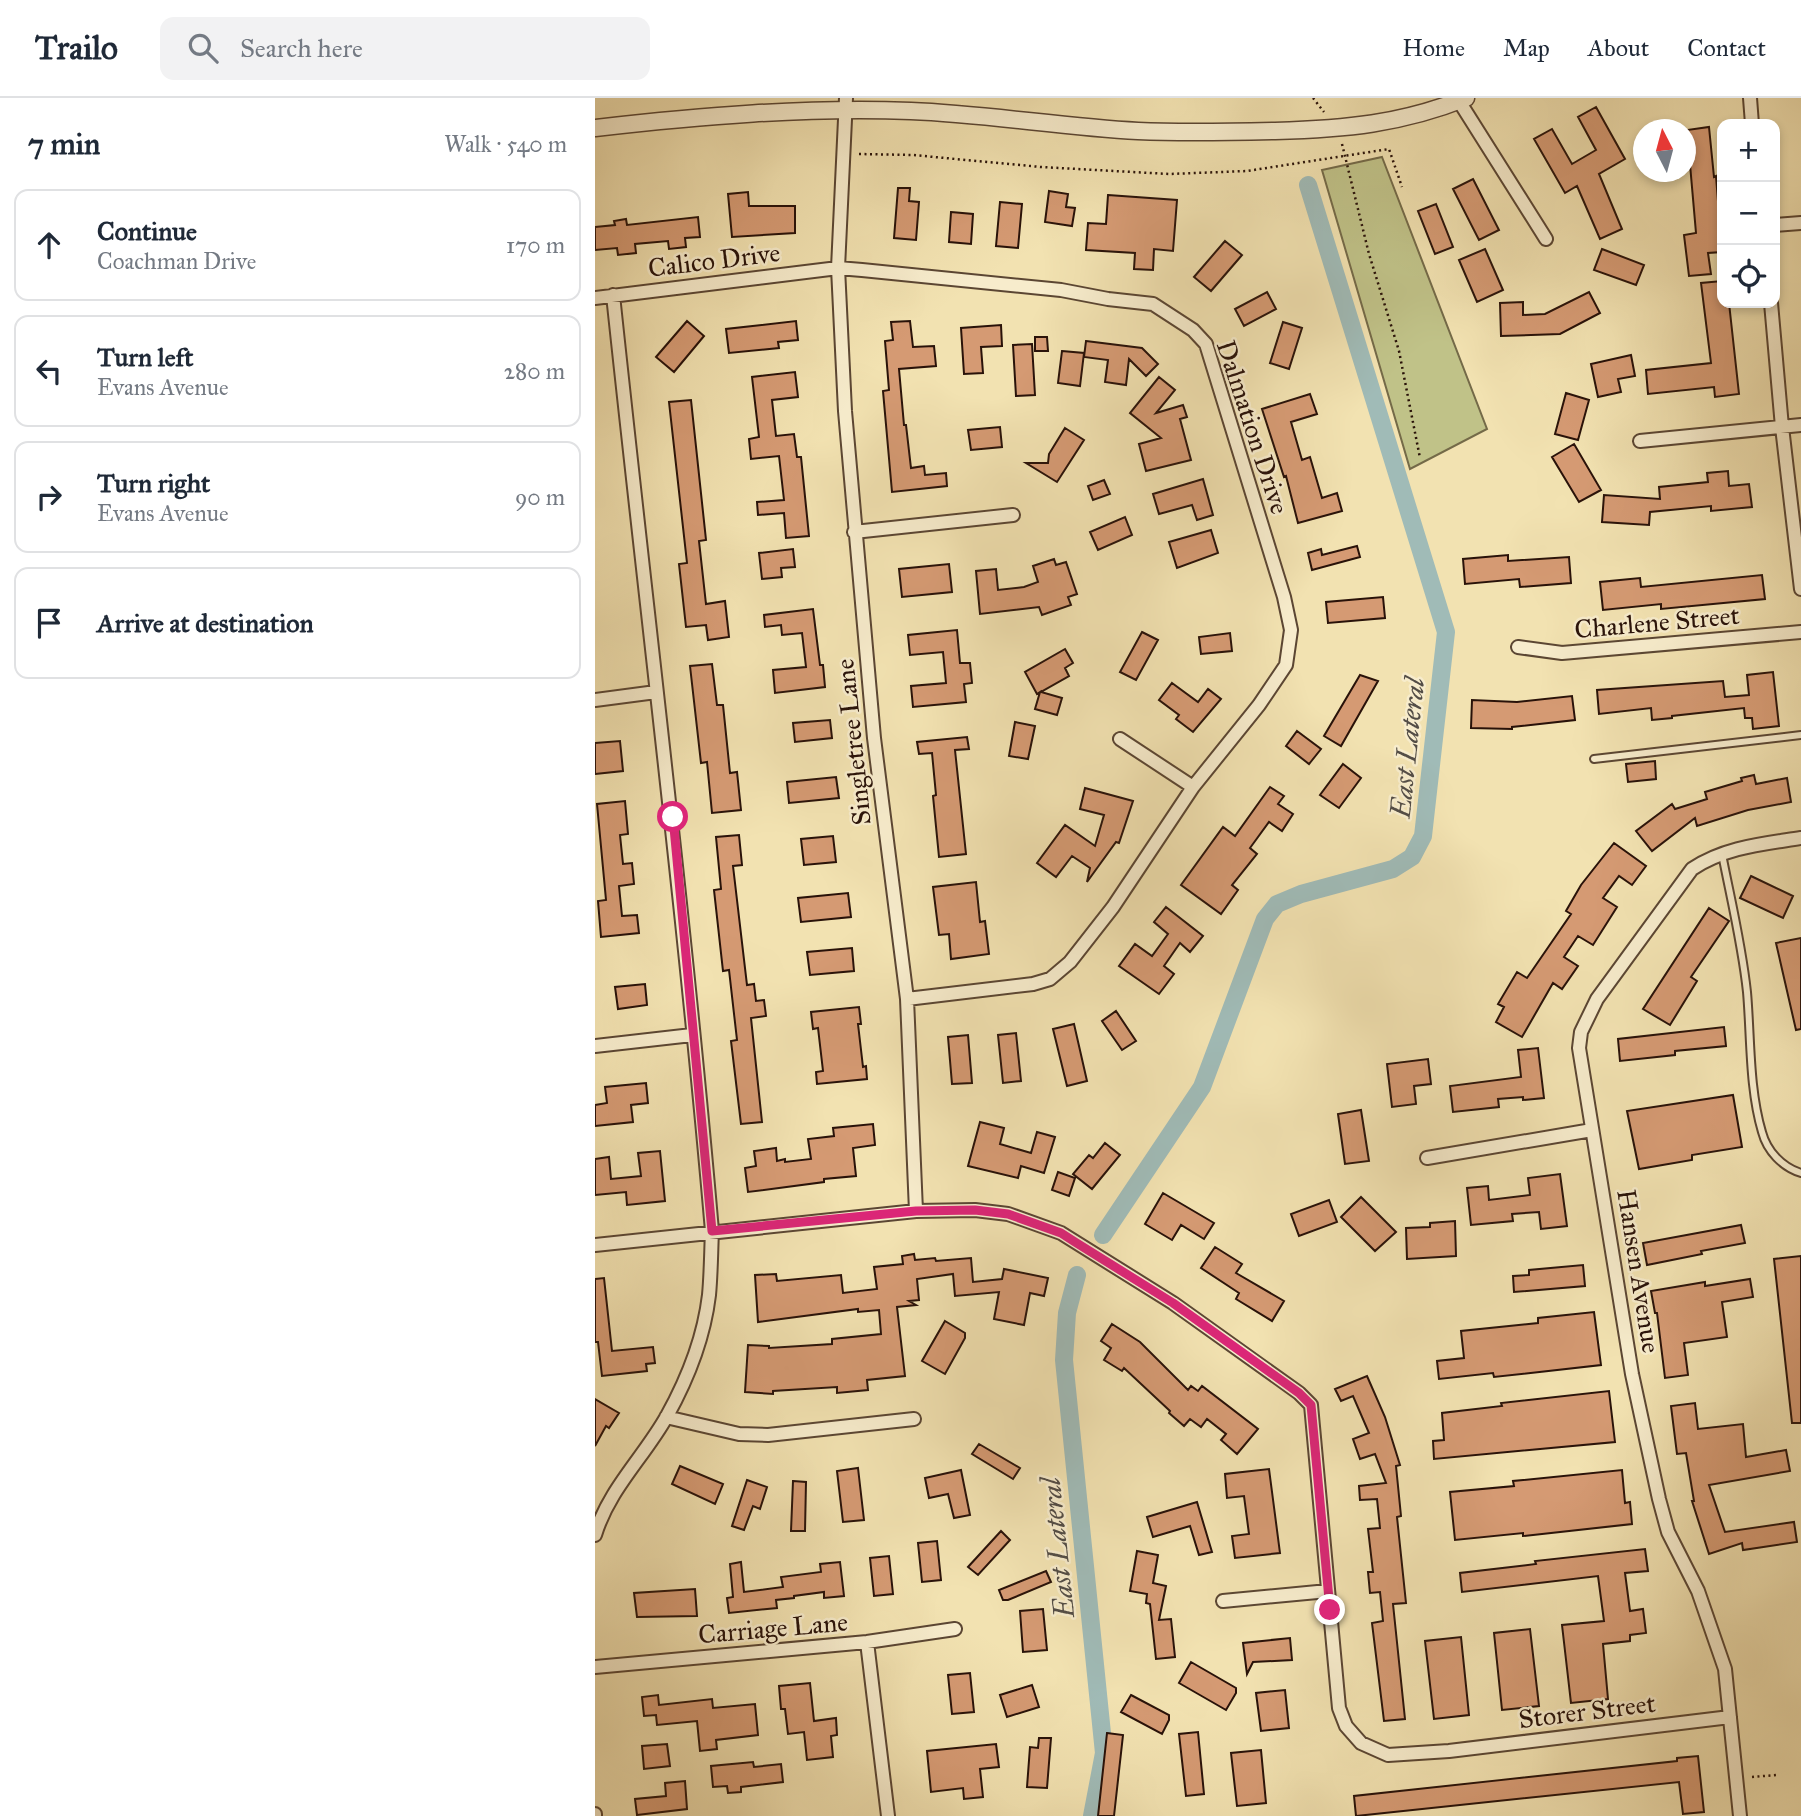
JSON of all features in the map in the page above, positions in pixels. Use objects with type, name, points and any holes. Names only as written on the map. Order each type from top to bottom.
[{"type":"street","points":[[1749,98],[1751,119]]},
{"type":"street","points":[[595,128],[846,104],[1137,131],[1339,130],[1419,115],[1463,99],[1546,239]]},
{"type":"street","name":"Singletree Lane","points":[[846,104],[838,268],[845,411],[874,738],[907,999],[916,1211]]},
{"type":"street","points":[[1780,225],[1801,223]]},
{"type":"street","name":"Calico Drive","points":[[595,298],[838,268]]},
{"type":"street","name":"Dalmation Drive","points":[[838,268],[1047,288],[1153,304],[1193,330],[1206,344],[1284,597],[1291,630],[1286,665],[1259,705],[1193,787],[1113,907],[1070,961],[1050,979],[1033,984],[907,999]]},
{"type":"street","points":[[596,1530],[619,1483],[666,1417],[701,1335],[709,1297],[712,1231],[673,817],[656,692],[613,295]]},
{"type":"street","points":[[1771,308],[1782,427],[1798,533],[1801,589]]},
{"type":"street","points":[[1640,441],[1801,425]]},
{"type":"street","points":[[855,531],[1013,515]]},
{"type":"street","name":"Charlene Street","points":[[1518,646],[1562,653],[1801,632]]},
{"type":"street","points":[[595,700],[656,692]]},
{"type":"street","points":[[1120,739],[1193,787]]},
{"type":"street","name":"Hansen Avenue","points":[[1740,1816],[1725,1669],[1698,1591],[1668,1531],[1659,1499],[1632,1374],[1579,1048],[1580,1032],[1597,999],[1692,869],[1721,853],[1801,838]]},
{"type":"street","points":[[595,1046],[692,1035]]},
{"type":"street","points":[[1427,1158],[1592,1130]]},
{"type":"street","name":"Storer Street","points":[[595,1245],[916,1211],[975,1210],[1008,1214],[1061,1233],[1173,1303],[1299,1393],[1311,1405],[1339,1708],[1346,1726],[1361,1743],[1388,1755],[1449,1751],[1730,1717]]},
{"type":"street","points":[[666,1417],[739,1434],[768,1435],[914,1419]]},
{"type":"street","points":[[1223,1601],[1328,1591]]},
{"type":"street","name":"Carriage Lane","points":[[595,1667],[867,1642],[955,1629]]},
{"type":"street","points":[[867,1642],[888,1816]]},
{"type":"lane","points":[[1594,759],[1801,735]]},
{"type":"lane","points":[[1721,853],[1742,946],[1755,1097],[1762,1133],[1772,1154],[1792,1170],[1801,1173]]},
{"type":"path","points":[[1339,130],[1369,254],[1399,351],[1420,458]]},
{"type":"path","points":[[859,154],[913,155],[1041,167],[1169,174],[1247,171],[1389,149],[1402,187]]},
{"type":"path","points":[[1752,1777],[1776,1775]]},
{"type":"green space","points":[[1382,157],[1487,429],[1410,469],[1322,170]]},
{"type":"building","points":[[1596,107],[1625,159],[1599,174],[1622,229],[1600,239],[1577,186],[1565,193],[1534,139],[1552,129],[1572,164],[1596,150],[1578,117]]},
{"type":"building","points":[[1709,127],[1717,189],[1717,252],[1708,253],[1711,274],[1689,276],[1684,235],[1696,233],[1692,182],[1696,182],[1696,129]]},
{"type":"building","points":[[1473,179],[1499,230],[1479,240],[1453,189]]},
{"type":"building","points":[[898,188],[910,188],[909,201],[919,202],[916,240],[894,238]]},
{"type":"building","points":[[1049,191],[1068,194],[1066,207],[1075,208],[1072,226],[1045,222]]},
{"type":"building","points":[[748,192],[749,206],[795,206],[795,233],[732,237],[728,194]]},
{"type":"building","points":[[1108,195],[1177,200],[1173,251],[1154,249],[1153,270],[1134,269],[1135,253],[1086,250],[1088,223],[1106,224]]},
{"type":"building","points":[[1000,202],[1022,204],[1018,248],[996,246]]},
{"type":"building","points":[[1436,204],[1453,247],[1435,254],[1418,211]]},
{"type":"building","points":[[951,212],[973,214],[971,244],[949,242]]},
{"type":"building","points":[[698,217],[700,237],[685,238],[686,247],[669,249],[668,241],[635,244],[636,253],[618,255],[617,248],[595,250],[595,227],[615,225],[614,221],[626,219],[627,225]]},
{"type":"building","points":[[1225,241],[1242,255],[1211,291],[1194,277]]},
{"type":"building","points":[[1485,249],[1503,290],[1477,302],[1459,260]]},
{"type":"building","points":[[1602,249],[1644,265],[1636,285],[1594,270]]},
{"type":"building","points":[[1717,281],[1717,308],[1730,308],[1739,394],[1715,397],[1714,387],[1648,394],[1646,370],[1711,363],[1701,283]]},
{"type":"building","points":[[1267,292],[1276,309],[1244,326],[1235,309]]},
{"type":"building","points":[[1589,292],[1600,313],[1560,334],[1501,336],[1500,303],[1523,302],[1523,315],[1545,314]]},
{"type":"building","points":[[687,321],[704,336],[674,372],[656,357]]},
{"type":"building","points":[[796,321],[798,340],[778,342],[779,348],[729,353],[726,329]]},
{"type":"building","points":[[910,321],[913,347],[934,346],[936,366],[899,369],[911,468],[924,466],[925,475],[946,473],[947,486],[892,492],[883,391],[889,390],[885,341],[893,340],[891,322]]},
{"type":"building","points":[[1283,322],[1302,328],[1289,369],[1270,363]]},
{"type":"building","points":[[1001,325],[1002,346],[981,347],[983,373],[964,374],[961,328]]},
{"type":"building","points":[[1035,337],[1047,337],[1048,351],[1035,351]]},
{"type":"building","points":[[1086,341],[1142,348],[1158,364],[1146,376],[1129,359],[1126,385],[1105,382],[1108,360],[1084,357]]},
{"type":"building","points":[[1032,344],[1035,395],[1016,396],[1013,345]]},
{"type":"building","points":[[1062,351],[1084,353],[1080,386],[1058,383]]},
{"type":"building","points":[[1631,355],[1635,376],[1618,379],[1621,392],[1598,397],[1591,364]]},
{"type":"building","points":[[795,372],[798,397],[772,400],[776,436],[794,434],[797,457],[801,457],[809,536],[786,538],[784,513],[758,515],[757,502],[784,500],[779,456],[751,459],[749,439],[759,437],[752,377]]},
{"type":"building","points":[[1159,377],[1175,390],[1156,413],[1183,405],[1187,417],[1180,419],[1191,460],[1146,471],[1139,444],[1161,438],[1130,413]]},
{"type":"building","points":[[1566,393],[1589,400],[1578,440],[1555,434]]},
{"type":"building","points":[[1310,394],[1317,414],[1291,422],[1302,460],[1310,457],[1322,498],[1337,493],[1342,511],[1298,523],[1286,476],[1284,477],[1262,409]]},
{"type":"building","points":[[691,400],[706,540],[699,541],[706,604],[725,601],[729,637],[708,640],[706,625],[686,627],[679,564],[687,563],[669,402]]},
{"type":"building","points":[[1000,427],[1002,447],[971,450],[968,430]]},
{"type":"building","points":[[1065,428],[1084,440],[1057,482],[1026,463],[1048,463],[1049,454]]},
{"type":"building","points":[[1574,444],[1601,490],[1579,502],[1552,457]]},
{"type":"building","points":[[1728,471],[1729,486],[1749,484],[1752,507],[1711,511],[1711,506],[1650,512],[1649,525],[1602,522],[1604,495],[1660,499],[1659,487],[1708,482],[1707,473]]},
{"type":"building","points":[[1203,479],[1213,515],[1197,520],[1192,505],[1159,514],[1153,494]]},
{"type":"building","points":[[1104,480],[1110,494],[1093,500],[1088,486]]},
{"type":"building","points":[[1125,517],[1132,535],[1098,550],[1090,532]]},
{"type":"building","points":[[1211,530],[1218,553],[1177,568],[1169,542]]},
{"type":"building","points":[[1357,546],[1360,557],[1312,570],[1308,553],[1321,549],[1322,555]]},
{"type":"building","points":[[793,549],[795,567],[781,568],[782,577],[762,579],[759,553]]},
{"type":"building","points":[[1508,555],[1508,561],[1569,557],[1571,583],[1520,587],[1519,579],[1465,584],[1463,559]]},
{"type":"building","points":[[1054,559],[1056,565],[1066,562],[1077,594],[1068,597],[1071,605],[1042,615],[1039,607],[980,614],[976,571],[996,569],[998,590],[1024,587],[1038,582],[1033,566]]},
{"type":"building","points":[[949,564],[952,592],[902,597],[899,569]]},
{"type":"building","points":[[1762,575],[1765,599],[1661,609],[1661,604],[1603,610],[1600,582],[1640,578],[1641,587]]},
{"type":"building","points":[[1383,597],[1385,618],[1328,623],[1326,602]]},
{"type":"building","points":[[813,609],[825,687],[775,693],[773,670],[806,667],[802,633],[782,635],[781,625],[765,627],[764,615]]},
{"type":"building","points":[[957,630],[960,663],[970,663],[972,683],[964,684],[966,702],[913,707],[911,686],[946,683],[943,652],[910,655],[908,635]]},
{"type":"building","points":[[1142,632],[1158,640],[1136,680],[1120,672]]},
{"type":"building","points":[[1230,633],[1232,651],[1201,654],[1199,637]]},
{"type":"building","points":[[1065,649],[1073,663],[1065,668],[1069,676],[1041,692],[1062,698],[1057,715],[1035,709],[1040,692],[1037,694],[1025,672]]},
{"type":"building","points":[[712,664],[717,705],[723,705],[730,773],[737,772],[741,810],[712,813],[707,762],[701,763],[690,666]]},
{"type":"building","points":[[1773,672],[1779,726],[1753,729],[1752,718],[1745,718],[1744,708],[1652,720],[1651,708],[1599,714],[1597,690],[1723,681],[1725,697],[1749,695],[1747,675]]},
{"type":"building","points":[[1360,675],[1378,681],[1341,746],[1324,736]]},
{"type":"building","points":[[1172,683],[1198,702],[1208,689],[1221,699],[1193,732],[1176,719],[1179,715],[1159,700]]},
{"type":"building","points":[[1572,696],[1575,720],[1512,729],[1471,728],[1472,700],[1517,702]]},
{"type":"building","points":[[830,720],[832,738],[795,742],[793,723]]},
{"type":"building","points":[[1015,722],[1035,726],[1028,759],[1009,756]]},
{"type":"building","points":[[1297,731],[1321,749],[1309,764],[1286,746]]},
{"type":"building","points":[[967,737],[969,749],[955,750],[966,854],[939,857],[932,753],[919,754],[917,742]]},
{"type":"building","points":[[620,741],[623,771],[595,774],[595,743]]},
{"type":"building","points":[[1655,761],[1656,779],[1628,782],[1626,764]]},
{"type":"building","points":[[1343,764],[1361,778],[1339,808],[1320,795]]},
{"type":"building","points":[[1754,775],[1756,784],[1787,778],[1791,802],[1748,810],[1697,826],[1695,818],[1652,851],[1636,831],[1672,804],[1675,809],[1707,799],[1705,792]]},
{"type":"building","points":[[836,777],[839,798],[789,803],[787,782]]},
{"type":"building","points":[[1270,787],[1284,796],[1278,804],[1293,814],[1282,831],[1269,822],[1250,848],[1257,854],[1232,885],[1238,890],[1221,914],[1181,885],[1223,827],[1235,836]]},
{"type":"building","points":[[1085,788],[1133,801],[1119,843],[1116,842],[1087,882],[1090,868],[1072,856],[1056,877],[1037,863],[1065,825],[1095,846],[1104,815],[1080,809]]},
{"type":"building","points":[[625,801],[628,834],[620,835],[623,864],[632,863],[634,884],[619,886],[622,916],[637,915],[639,933],[601,937],[598,901],[606,900],[597,804]]},
{"type":"building","points":[[739,835],[742,865],[733,866],[747,985],[754,984],[756,1001],[764,1000],[766,1016],[751,1018],[762,1122],[741,1124],[731,1041],[737,1040],[729,970],[723,971],[714,890],[721,889],[716,837]]},
{"type":"building","points":[[833,836],[836,862],[804,865],[801,839]]},
{"type":"building","points":[[1614,843],[1646,866],[1632,885],[1619,876],[1603,898],[1617,907],[1593,945],[1578,936],[1564,957],[1578,966],[1562,989],[1553,983],[1522,1037],[1496,1022],[1504,1007],[1498,1004],[1517,972],[1527,978],[1571,914],[1566,911],[1581,885]]},
{"type":"building","points":[[1751,876],[1793,896],[1783,918],[1740,898]]},
{"type":"building","points":[[976,882],[980,922],[985,921],[989,954],[951,959],[949,934],[939,935],[933,887]]},
{"type":"building","points":[[848,893],[851,917],[801,922],[798,898]]},
{"type":"building","points":[[1166,907],[1203,936],[1190,952],[1180,943],[1164,966],[1174,974],[1159,994],[1119,966],[1135,944],[1152,956],[1168,934],[1154,922]]},
{"type":"building","points":[[1709,908],[1729,921],[1691,977],[1697,981],[1670,1025],[1643,1009]]},
{"type":"building","points":[[1801,938],[1801,1029],[1796,1030],[1776,943]]},
{"type":"building","points":[[852,948],[854,971],[810,975],[807,952]]},
{"type":"building","points":[[645,984],[647,1005],[618,1009],[615,987]]},
{"type":"building","points":[[859,1007],[861,1024],[858,1024],[867,1079],[817,1084],[816,1072],[823,1071],[818,1028],[813,1029],[811,1012]]},
{"type":"building","points":[[1116,1011],[1136,1041],[1122,1050],[1102,1021]]},
{"type":"building","points":[[1074,1024],[1087,1081],[1067,1086],[1053,1029]]},
{"type":"building","points":[[1724,1027],[1726,1046],[1675,1051],[1675,1055],[1620,1061],[1618,1039]]},
{"type":"building","points":[[1016,1033],[1021,1081],[1003,1083],[998,1035]]},
{"type":"building","points":[[968,1035],[972,1083],[952,1084],[948,1037]]},
{"type":"building","points":[[1538,1048],[1544,1098],[1498,1099],[1499,1107],[1453,1112],[1450,1086],[1521,1077],[1518,1050]]},
{"type":"building","points":[[1428,1059],[1431,1084],[1414,1086],[1416,1104],[1392,1107],[1387,1064]]},
{"type":"building","points":[[646,1083],[648,1103],[631,1105],[633,1122],[595,1126],[595,1105],[607,1103],[605,1087]]},
{"type":"building","points":[[1733,1095],[1742,1147],[1692,1155],[1692,1160],[1639,1169],[1627,1111]]},
{"type":"building","points":[[1361,1110],[1369,1161],[1345,1164],[1338,1114]]},
{"type":"building","points":[[980,1122],[1004,1128],[1000,1144],[1031,1153],[1037,1132],[1055,1137],[1044,1173],[1021,1166],[1018,1178],[968,1166]]},
{"type":"building","points":[[873,1124],[875,1145],[853,1148],[856,1176],[748,1192],[745,1168],[756,1166],[754,1151],[776,1148],[777,1161],[811,1159],[808,1139],[834,1136],[833,1128]]},
{"type":"building","points":[[1105,1143],[1120,1155],[1092,1189],[1073,1174],[1089,1155],[1093,1158]]},
{"type":"building","points":[[660,1151],[665,1201],[627,1205],[626,1192],[595,1195],[595,1159],[609,1157],[611,1179],[641,1176],[638,1153]]},
{"type":"building","points":[[1058,1172],[1075,1178],[1069,1196],[1052,1190]]},
{"type":"building","points":[[1560,1174],[1567,1226],[1541,1229],[1539,1212],[1512,1214],[1513,1221],[1471,1225],[1467,1188],[1488,1186],[1489,1200],[1530,1195],[1528,1178]]},
{"type":"building","points":[[1163,1193],[1214,1223],[1204,1239],[1181,1225],[1172,1240],[1145,1224]]},
{"type":"building","points":[[1361,1197],[1396,1232],[1375,1251],[1341,1217]]},
{"type":"building","points":[[1329,1200],[1337,1222],[1299,1236],[1291,1214]]},
{"type":"building","points":[[1455,1221],[1456,1256],[1407,1259],[1406,1228],[1430,1227],[1430,1223]]},
{"type":"building","points":[[1741,1225],[1745,1243],[1647,1265],[1643,1243]]},
{"type":"building","points":[[1215,1247],[1242,1264],[1236,1273],[1284,1301],[1272,1321],[1236,1299],[1239,1293],[1201,1268]]},
{"type":"building","points":[[914,1254],[915,1260],[971,1258],[973,1282],[1002,1279],[1004,1269],[1048,1278],[1044,1296],[1030,1293],[1024,1325],[994,1319],[999,1292],[955,1296],[953,1274],[917,1279],[919,1300],[909,1301],[916,1305],[897,1307],[905,1376],[867,1380],[868,1390],[837,1393],[837,1387],[773,1391],[773,1394],[745,1392],[748,1345],[769,1348],[832,1344],[832,1339],[881,1334],[879,1310],[858,1312],[858,1309],[758,1322],[755,1275],[776,1274],[777,1281],[841,1275],[843,1293],[877,1289],[874,1267],[903,1264],[902,1256]]},
{"type":"building","points":[[1801,1256],[1801,1423],[1792,1423],[1774,1259]]},
{"type":"building","points":[[1583,1265],[1585,1286],[1514,1292],[1513,1276],[1529,1275],[1529,1270]]},
{"type":"building","points":[[604,1278],[612,1351],[653,1347],[655,1363],[646,1364],[647,1371],[602,1376],[598,1342],[595,1342],[595,1279]]},
{"type":"building","points":[[1750,1279],[1753,1297],[1722,1302],[1727,1337],[1684,1343],[1688,1375],[1665,1378],[1657,1313],[1651,1291],[1705,1282],[1705,1286]]},
{"type":"building","points":[[1594,1312],[1601,1365],[1494,1377],[1493,1373],[1439,1379],[1437,1361],[1464,1358],[1461,1331],[1538,1323],[1538,1318]]},
{"type":"building","points":[[945,1321],[965,1333],[965,1338],[945,1374],[922,1361]]},
{"type":"building","points":[[1112,1324],[1140,1342],[1188,1390],[1191,1386],[1198,1391],[1202,1386],[1258,1429],[1237,1454],[1221,1440],[1226,1434],[1207,1419],[1201,1427],[1190,1419],[1184,1426],[1124,1368],[1122,1371],[1104,1360],[1111,1348],[1101,1341]]},
{"type":"building","points":[[1367,1376],[1385,1417],[1400,1465],[1396,1466],[1401,1516],[1397,1517],[1406,1603],[1393,1604],[1405,1719],[1384,1721],[1372,1623],[1383,1621],[1380,1592],[1370,1593],[1368,1572],[1373,1572],[1368,1529],[1380,1528],[1377,1499],[1360,1500],[1359,1486],[1386,1483],[1375,1454],[1360,1459],[1353,1439],[1369,1433],[1353,1396],[1341,1401],[1335,1389]]},
{"type":"building","points":[[1609,1391],[1615,1442],[1434,1459],[1433,1441],[1444,1440],[1442,1413],[1502,1406],[1501,1403]]},
{"type":"building","points":[[595,1399],[619,1413],[609,1428],[606,1426],[595,1446]]},
{"type":"building","points":[[1695,1403],[1698,1429],[1743,1424],[1746,1457],[1786,1450],[1790,1471],[1709,1485],[1725,1532],[1794,1522],[1797,1542],[1743,1550],[1742,1543],[1709,1554],[1692,1501],[1686,1453],[1677,1454],[1671,1406]]},
{"type":"building","points":[[979,1444],[1020,1468],[1013,1479],[972,1454]]},
{"type":"building","points":[[680,1466],[723,1484],[715,1504],[672,1484]]},
{"type":"building","points":[[858,1468],[864,1520],[843,1522],[837,1471]]},
{"type":"building","points":[[1269,1469],[1280,1553],[1235,1558],[1232,1536],[1249,1534],[1244,1496],[1227,1498],[1225,1474]]},
{"type":"building","points":[[961,1470],[970,1515],[954,1518],[948,1494],[929,1498],[925,1478]]},
{"type":"building","points":[[1622,1470],[1625,1503],[1630,1502],[1632,1524],[1523,1536],[1523,1533],[1455,1540],[1450,1492],[1514,1486],[1513,1481]]},
{"type":"building","points":[[747,1480],[767,1487],[760,1509],[753,1506],[744,1530],[732,1526]]},
{"type":"building","points":[[793,1481],[806,1482],[805,1531],[791,1531]]},
{"type":"building","points":[[1197,1502],[1212,1552],[1199,1555],[1190,1526],[1153,1537],[1147,1517]]},
{"type":"building","points":[[1001,1531],[1010,1540],[978,1575],[968,1567]]},
{"type":"building","points":[[937,1541],[941,1580],[922,1582],[918,1543]]},
{"type":"building","points":[[1645,1549],[1648,1571],[1625,1573],[1630,1611],[1643,1609],[1646,1633],[1630,1635],[1630,1641],[1603,1644],[1608,1699],[1571,1703],[1562,1625],[1604,1621],[1598,1576],[1462,1592],[1460,1573],[1536,1564],[1535,1561]]},
{"type":"building","points":[[1137,1551],[1158,1555],[1153,1583],[1166,1586],[1159,1620],[1171,1619],[1175,1657],[1156,1659],[1150,1604],[1146,1603],[1147,1594],[1130,1591]]},
{"type":"building","points":[[889,1556],[893,1594],[874,1596],[870,1558]]},
{"type":"building","points":[[741,1562],[744,1592],[783,1587],[781,1577],[821,1572],[820,1564],[840,1562],[844,1596],[824,1598],[824,1592],[794,1596],[776,1600],[777,1608],[729,1613],[727,1598],[733,1597],[730,1564]]},
{"type":"building","points":[[1046,1571],[1051,1582],[1003,1600],[999,1590]]},
{"type":"building","points":[[695,1589],[697,1616],[637,1617],[634,1593]]},
{"type":"building","points":[[1043,1609],[1047,1650],[1023,1652],[1020,1611]]},
{"type":"building","points":[[1530,1629],[1539,1706],[1502,1710],[1494,1633]]},
{"type":"building","points":[[1461,1637],[1469,1715],[1434,1719],[1425,1641]]},
{"type":"building","points":[[1290,1638],[1292,1660],[1253,1662],[1247,1674],[1243,1643]]},
{"type":"building","points":[[1191,1662],[1236,1688],[1226,1710],[1179,1683]]},
{"type":"building","points":[[970,1673],[974,1712],[952,1714],[948,1675]]},
{"type":"building","points":[[810,1683],[814,1721],[836,1718],[837,1735],[831,1736],[833,1757],[807,1760],[804,1732],[788,1734],[785,1709],[781,1709],[779,1686]]},
{"type":"building","points":[[1032,1685],[1039,1707],[1007,1717],[1000,1695]]},
{"type":"building","points":[[1285,1690],[1289,1728],[1261,1731],[1256,1693]]},
{"type":"building","points":[[658,1695],[659,1705],[712,1699],[713,1708],[755,1704],[758,1735],[716,1740],[717,1749],[700,1751],[697,1721],[657,1725],[656,1715],[644,1716],[642,1697]]},
{"type":"building","points":[[1131,1695],[1169,1715],[1162,1734],[1121,1712]]},
{"type":"building","points":[[1198,1732],[1204,1794],[1186,1796],[1179,1734]]},
{"type":"building","points":[[1107,1733],[1123,1735],[1114,1816],[1098,1816]]},
{"type":"building","points":[[1039,1738],[1051,1738],[1047,1788],[1027,1787],[1030,1747],[1038,1748]]},
{"type":"building","points":[[667,1744],[670,1766],[644,1769],[642,1746]]},
{"type":"building","points":[[996,1744],[999,1767],[980,1769],[983,1797],[964,1799],[963,1788],[931,1792],[927,1751]]},
{"type":"building","points":[[1261,1750],[1266,1803],[1237,1806],[1231,1753]]},
{"type":"building","points":[[1698,1756],[1704,1812],[1683,1814],[1679,1782],[1356,1816],[1354,1796],[1677,1761],[1677,1758]]},
{"type":"building","points":[[753,1762],[754,1767],[781,1764],[783,1782],[741,1787],[741,1792],[728,1793],[727,1786],[713,1787],[711,1766]]},
{"type":"building","points":[[685,1781],[687,1809],[637,1815],[635,1799],[666,1796],[665,1783]]},
{"type":"waterway","name":"East Lateral","points":[[1103,1235],[1202,1087],[1265,919],[1277,904],[1301,894],[1393,869],[1412,857],[1423,836],[1446,632],[1308,185]]},
{"type":"waterway","name":"East Lateral","points":[[1077,1275],[1067,1313],[1064,1360],[1104,1753],[1092,1816]]},
{"type":"route","points":[[673,817],[712,1231],[916,1211],[975,1210],[1008,1214],[1061,1233],[1173,1303],[1299,1393],[1311,1405],[1330,1610]]}]
